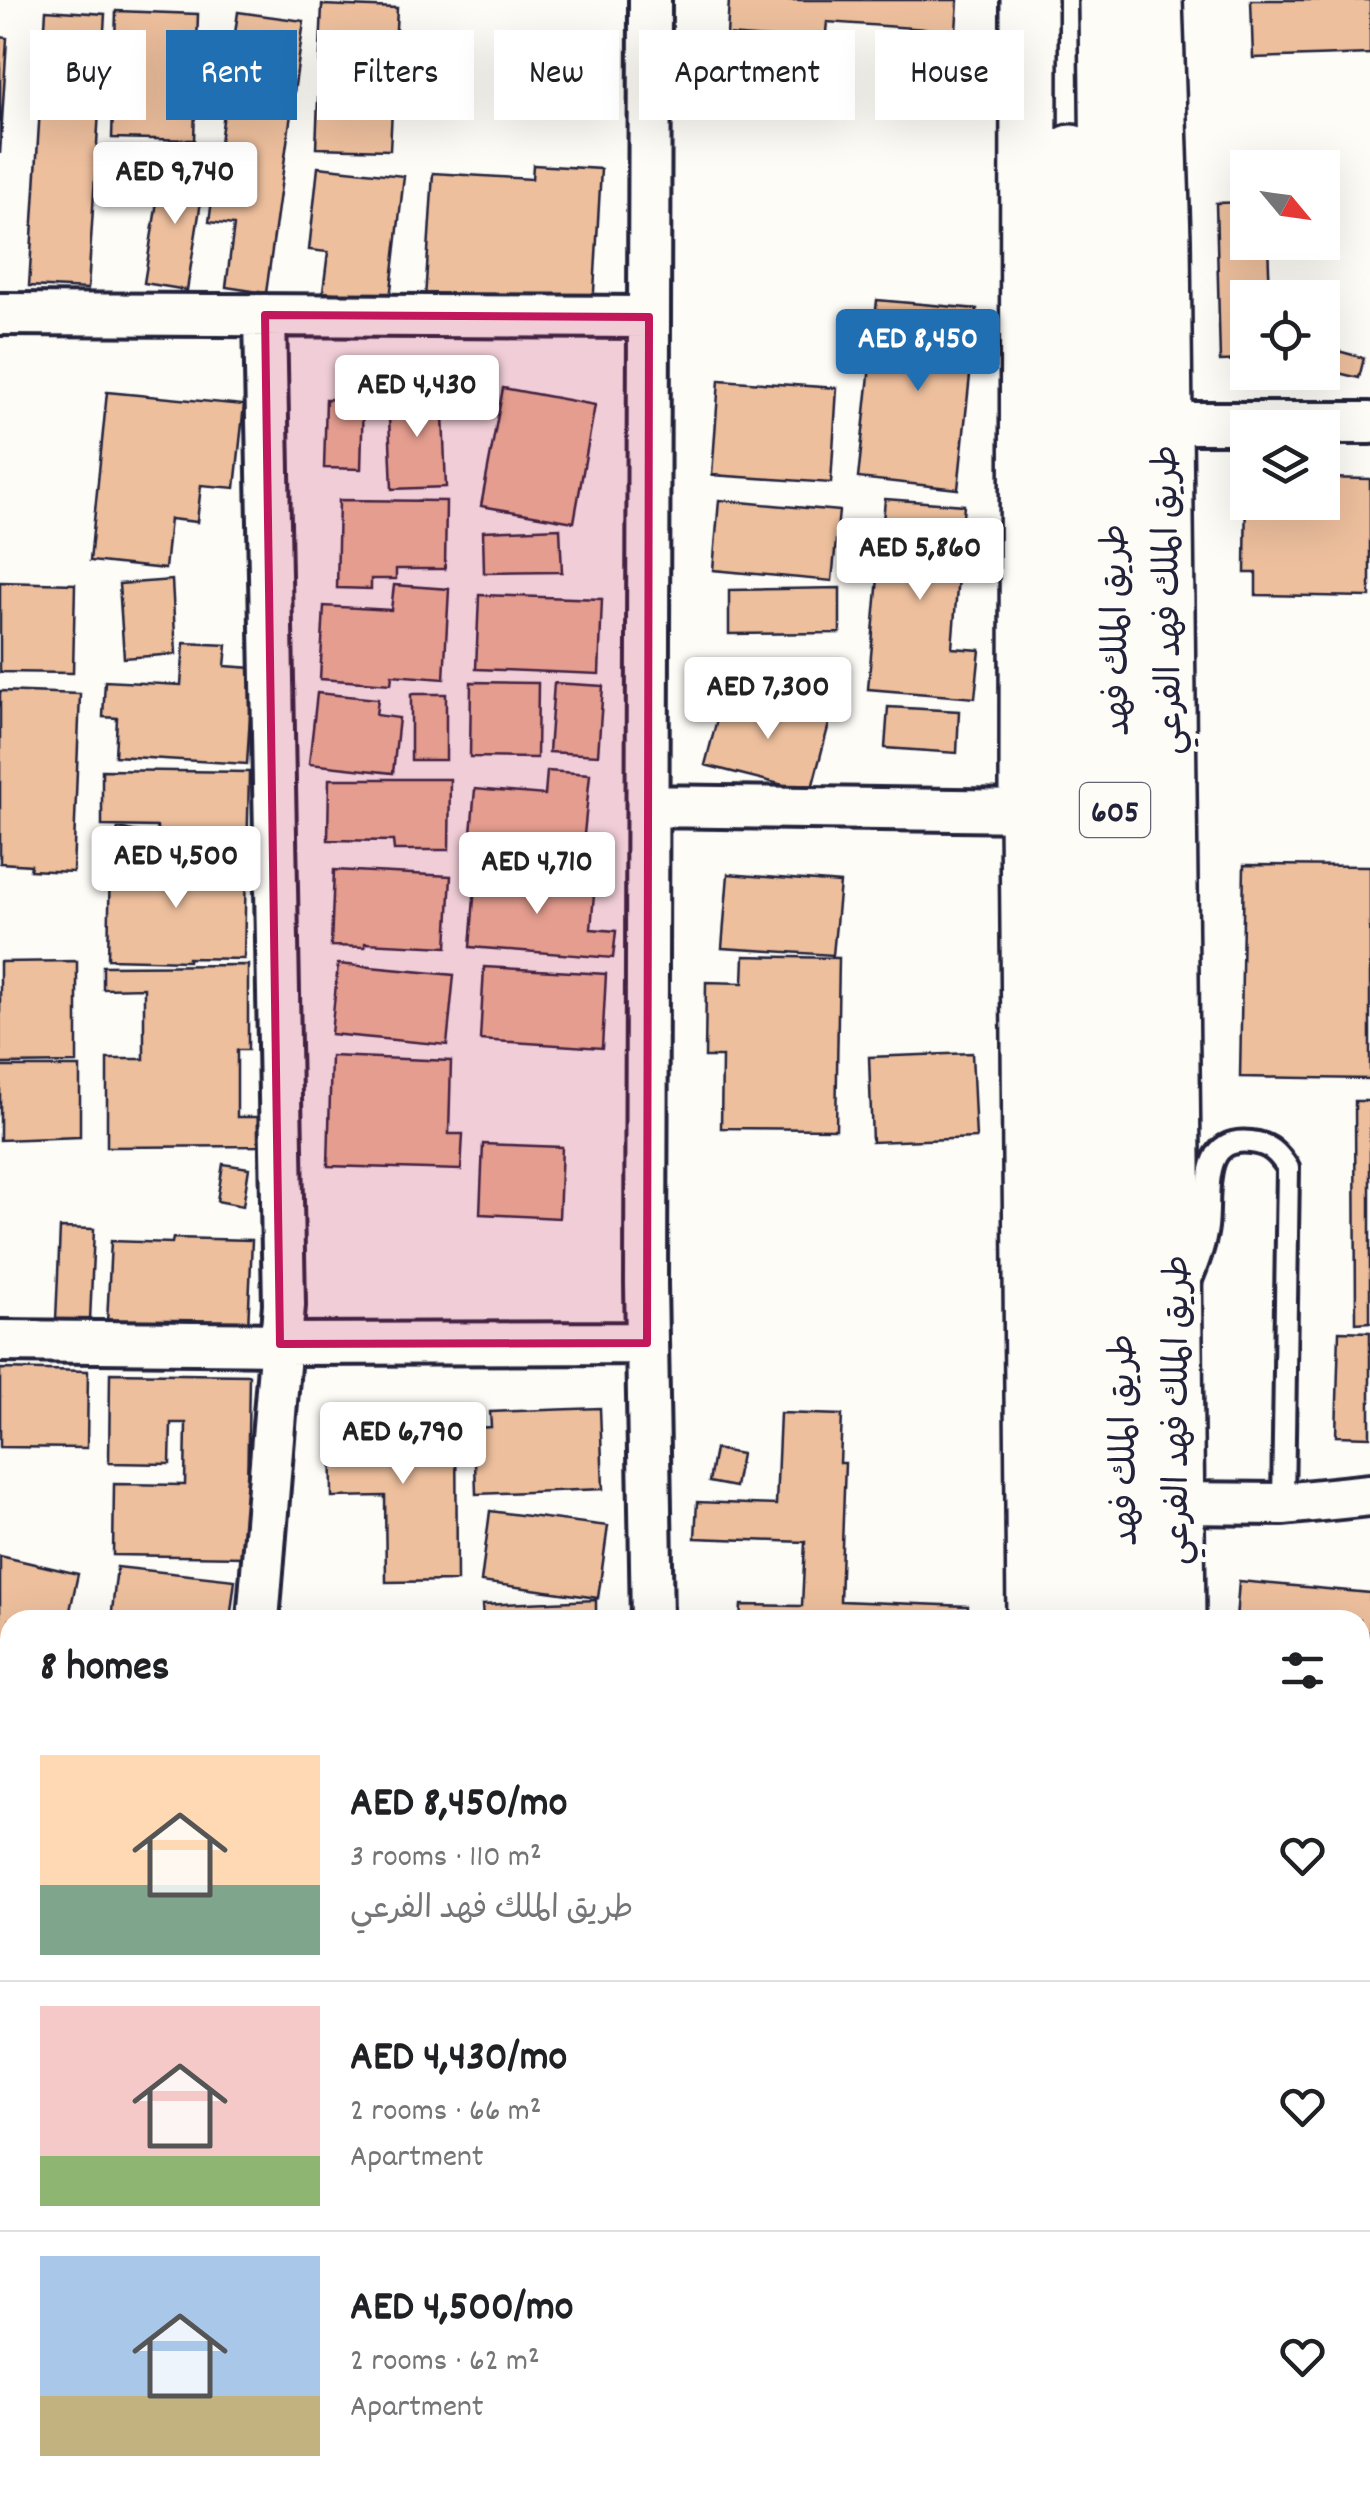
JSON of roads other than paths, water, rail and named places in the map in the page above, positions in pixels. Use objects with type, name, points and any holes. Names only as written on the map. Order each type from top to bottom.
[{"type":"main road","points":[[1029,0],[1028,810],[1035,1610]]},
{"type":"main road","name":"طريق الملك فهد","points":[[1070,0],[1076,1610]]},
{"type":"main road","name":"طريق الملك فهد","points":[[1107,0],[1124,1610]]},
{"type":"main road","name":"طريق الملك فهد الفرعي","points":[[1154,0],[1162,239],[1177,1610]]},
{"type":"street","points":[[650,0],[647,1343],[652,1610]]},
{"type":"street","points":[[0,314],[649,317]]},
{"type":"street","points":[[259,1610],[284,1305],[266,315]]},
{"type":"street","points":[[1164,423],[1370,424]]},
{"type":"street","points":[[648,806],[1028,810]]},
{"type":"street","points":[[0,1341],[647,1343]]},
{"type":"street","points":[[1175,1503],[1283,1504],[1370,1496]]},
{"type":"lane","points":[[1175,1328],[1203,1247],[1210,1170],[1216,1155],[1226,1144],[1239,1141],[1260,1143],[1277,1151],[1288,1168],[1283,1504]]}]
